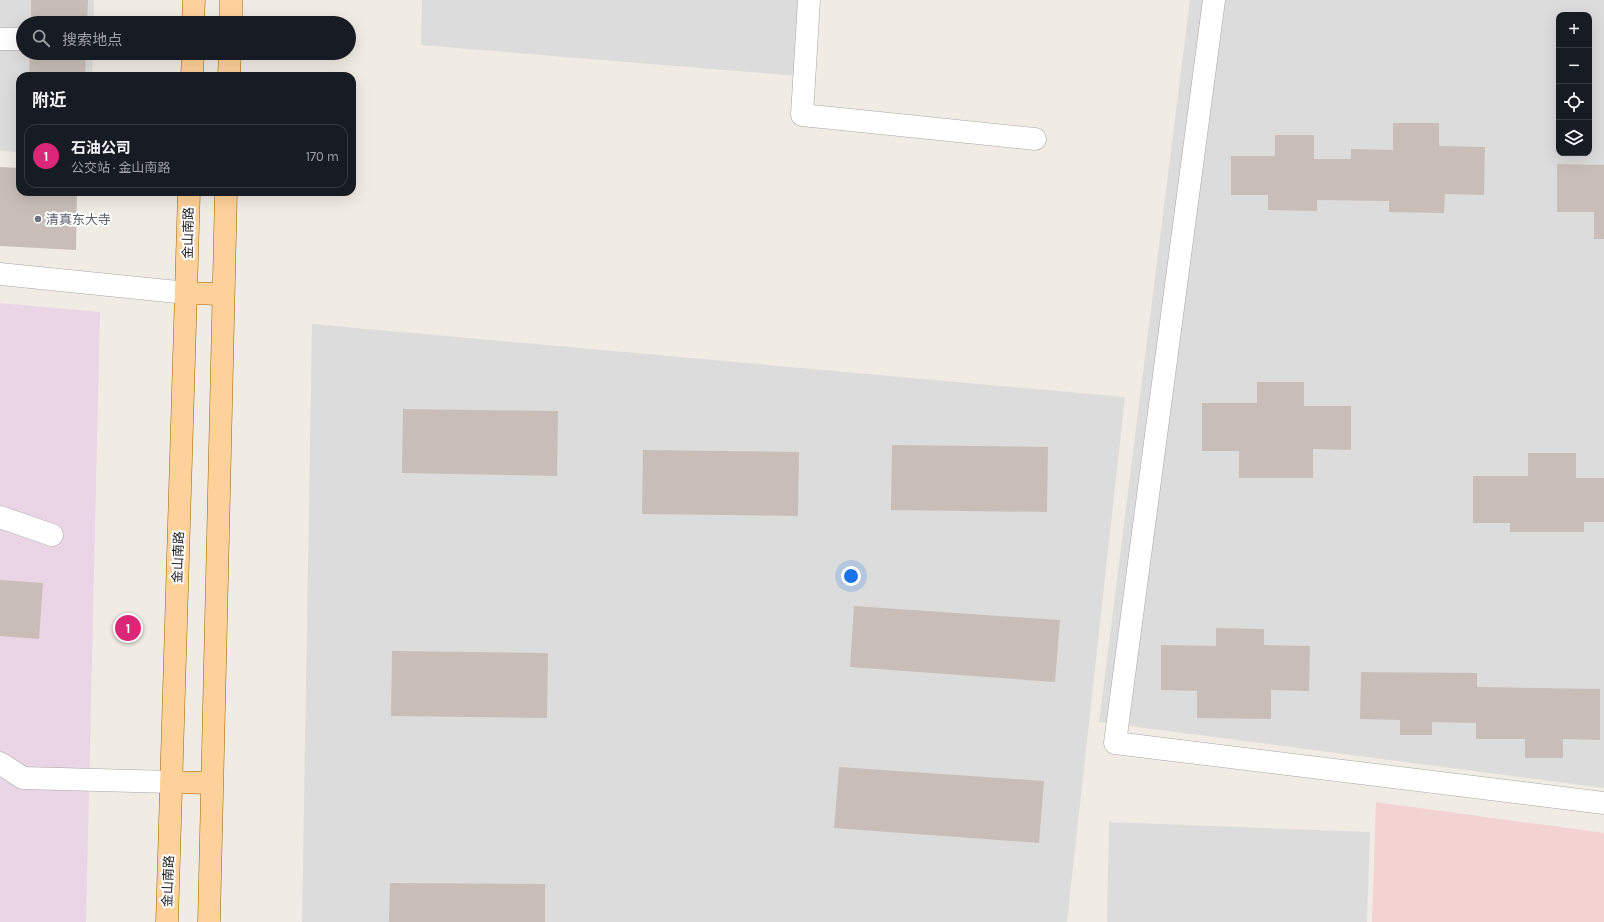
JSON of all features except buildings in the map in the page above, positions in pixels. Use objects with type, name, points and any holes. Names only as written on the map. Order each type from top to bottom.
[{"type":"main road","points":[[194,0],[194,16]]},
{"type":"main road","points":[[231,0],[231,16]]},
{"type":"main road","points":[[192,72],[193,60]]},
{"type":"main road","points":[[229,72],[230,60]]},
{"type":"main road","name":"金山南路","points":[[167,922],[189,196]]},
{"type":"main road","points":[[209,922],[226,196]]},
{"type":"main road","points":[[187,293],[223,294]]},
{"type":"main road","points":[[171,782],[212,783]]},
{"type":"street","points":[[809,0],[802,115],[1035,139]]},
{"type":"street","points":[[1214,0],[1115,743],[1604,803]]},
{"type":"street","points":[[0,39],[16,39]]},
{"type":"street","points":[[0,274],[187,293]]},
{"type":"street","points":[[0,518],[52,535]]},
{"type":"street","points":[[0,763],[23,778],[171,782]]},
{"type":"shaded area","points":[[0,0],[94,0],[94,16],[16,16],[16,60],[93,60],[92,72],[16,72],[16,152],[0,151]]},
{"type":"shaded area","points":[[422,0],[802,0],[797,76],[421,45]]},
{"type":"shaded area","points":[[1190,0],[1604,0],[1604,788],[1099,722]]},
{"type":"shaded area","points":[[0,303],[100,312],[86,922],[0,922]]},
{"type":"shaded area","points":[[312,324],[1125,397],[1067,922],[302,922]]},
{"type":"shaded area","points":[[1376,802],[1604,833],[1604,922],[1372,922]]},
{"type":"shaded area","points":[[1109,822],[1370,832],[1367,922],[1107,922]]},
{"type":"place","name":"清真东大寺","points":[[38,219]]},
{"type":"place","name":"石油公司","points":[[128,628]]}]
